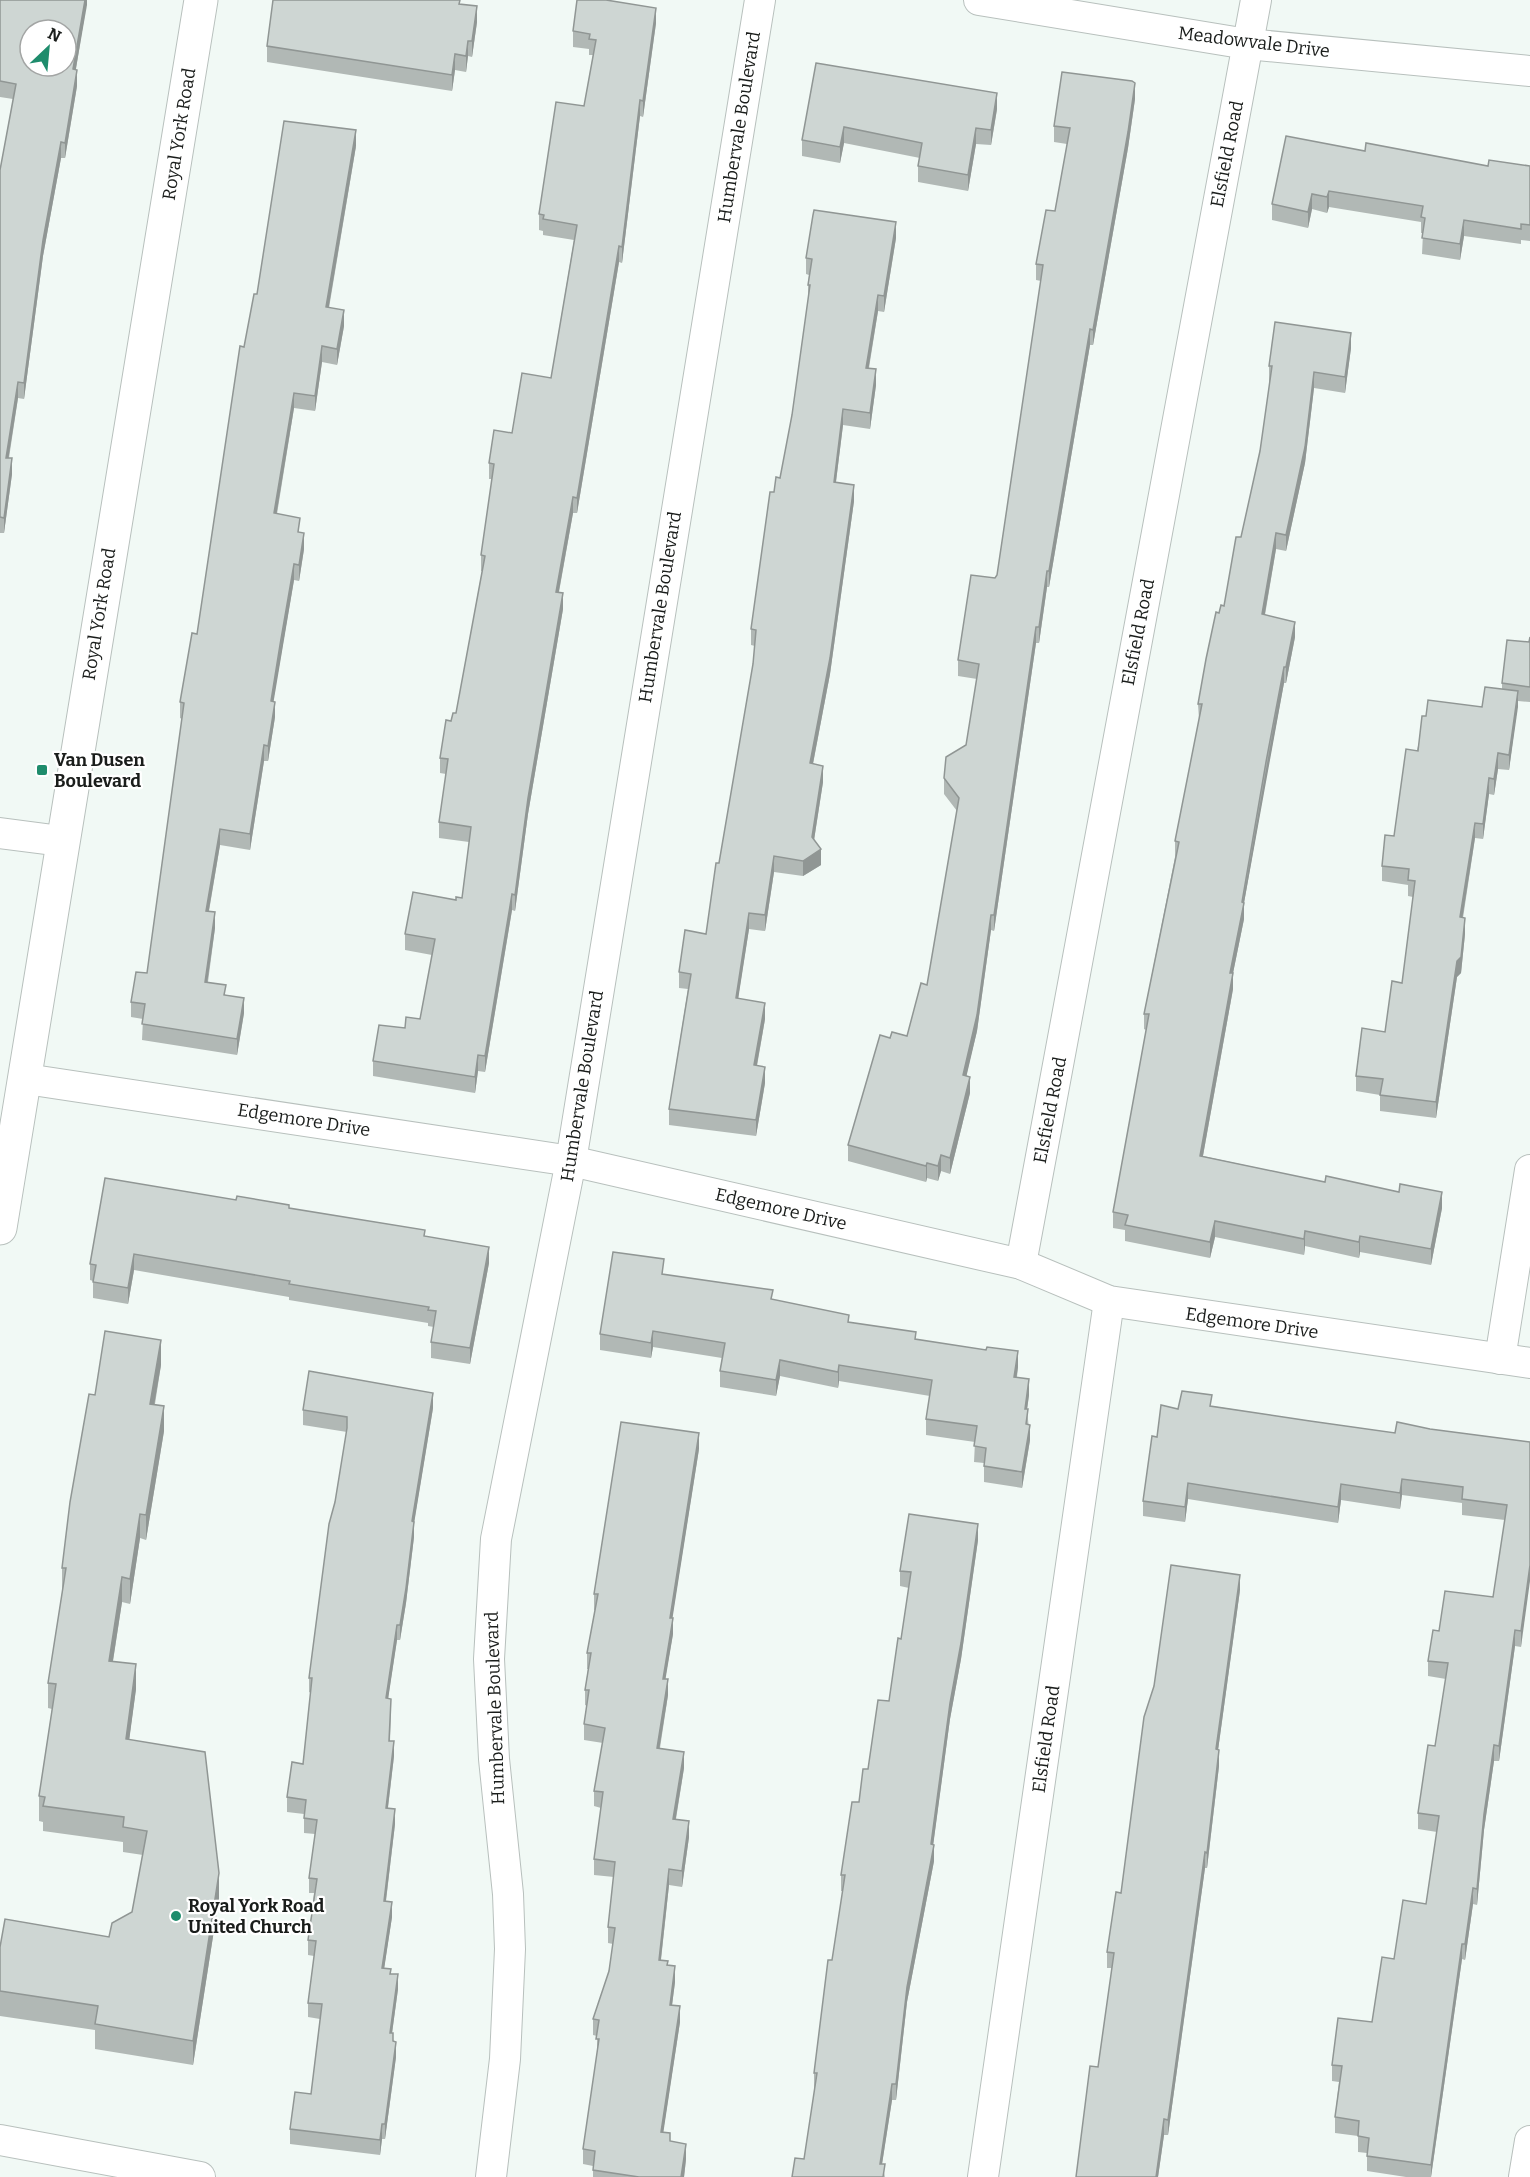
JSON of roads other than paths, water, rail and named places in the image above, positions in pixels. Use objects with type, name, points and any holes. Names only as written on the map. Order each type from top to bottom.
[{"type":"main road","name":"Royal York Road","points":[[0,1228],[26,1079],[61,841],[201,0]]},
{"type":"street","name":"Humbervale Boulevard","points":[[490,2177],[505,2059],[510,1949],[508,1894],[494,1760],[489,1659],[496,1539],[571,1161],[760,0]]},
{"type":"street","name":"Meadowvale Drive","points":[[979,0],[1247,44],[1530,71]]},
{"type":"street","name":"Elsfield Road","points":[[1020,1264],[1256,0]]},
{"type":"street","points":[[0,833],[61,841]]},
{"type":"street","name":"Edgemore Drive","points":[[26,1079],[571,1161],[1020,1264],[1109,1301],[1530,1363]]},
{"type":"street","points":[[1500,1359],[1530,1170]]},
{"type":"street","name":"Elsfield Road","points":[[983,2177],[1109,1301]]},
{"type":"street","points":[[0,2140],[200,2177]]},
{"type":"street","points":[[1524,2177],[1530,2141]]},
{"type":"place","name":"Van Dusen Boulevard","points":[[42,770]]},
{"type":"place","name":"Royal York Road United Church","points":[[176,1916]]}]
